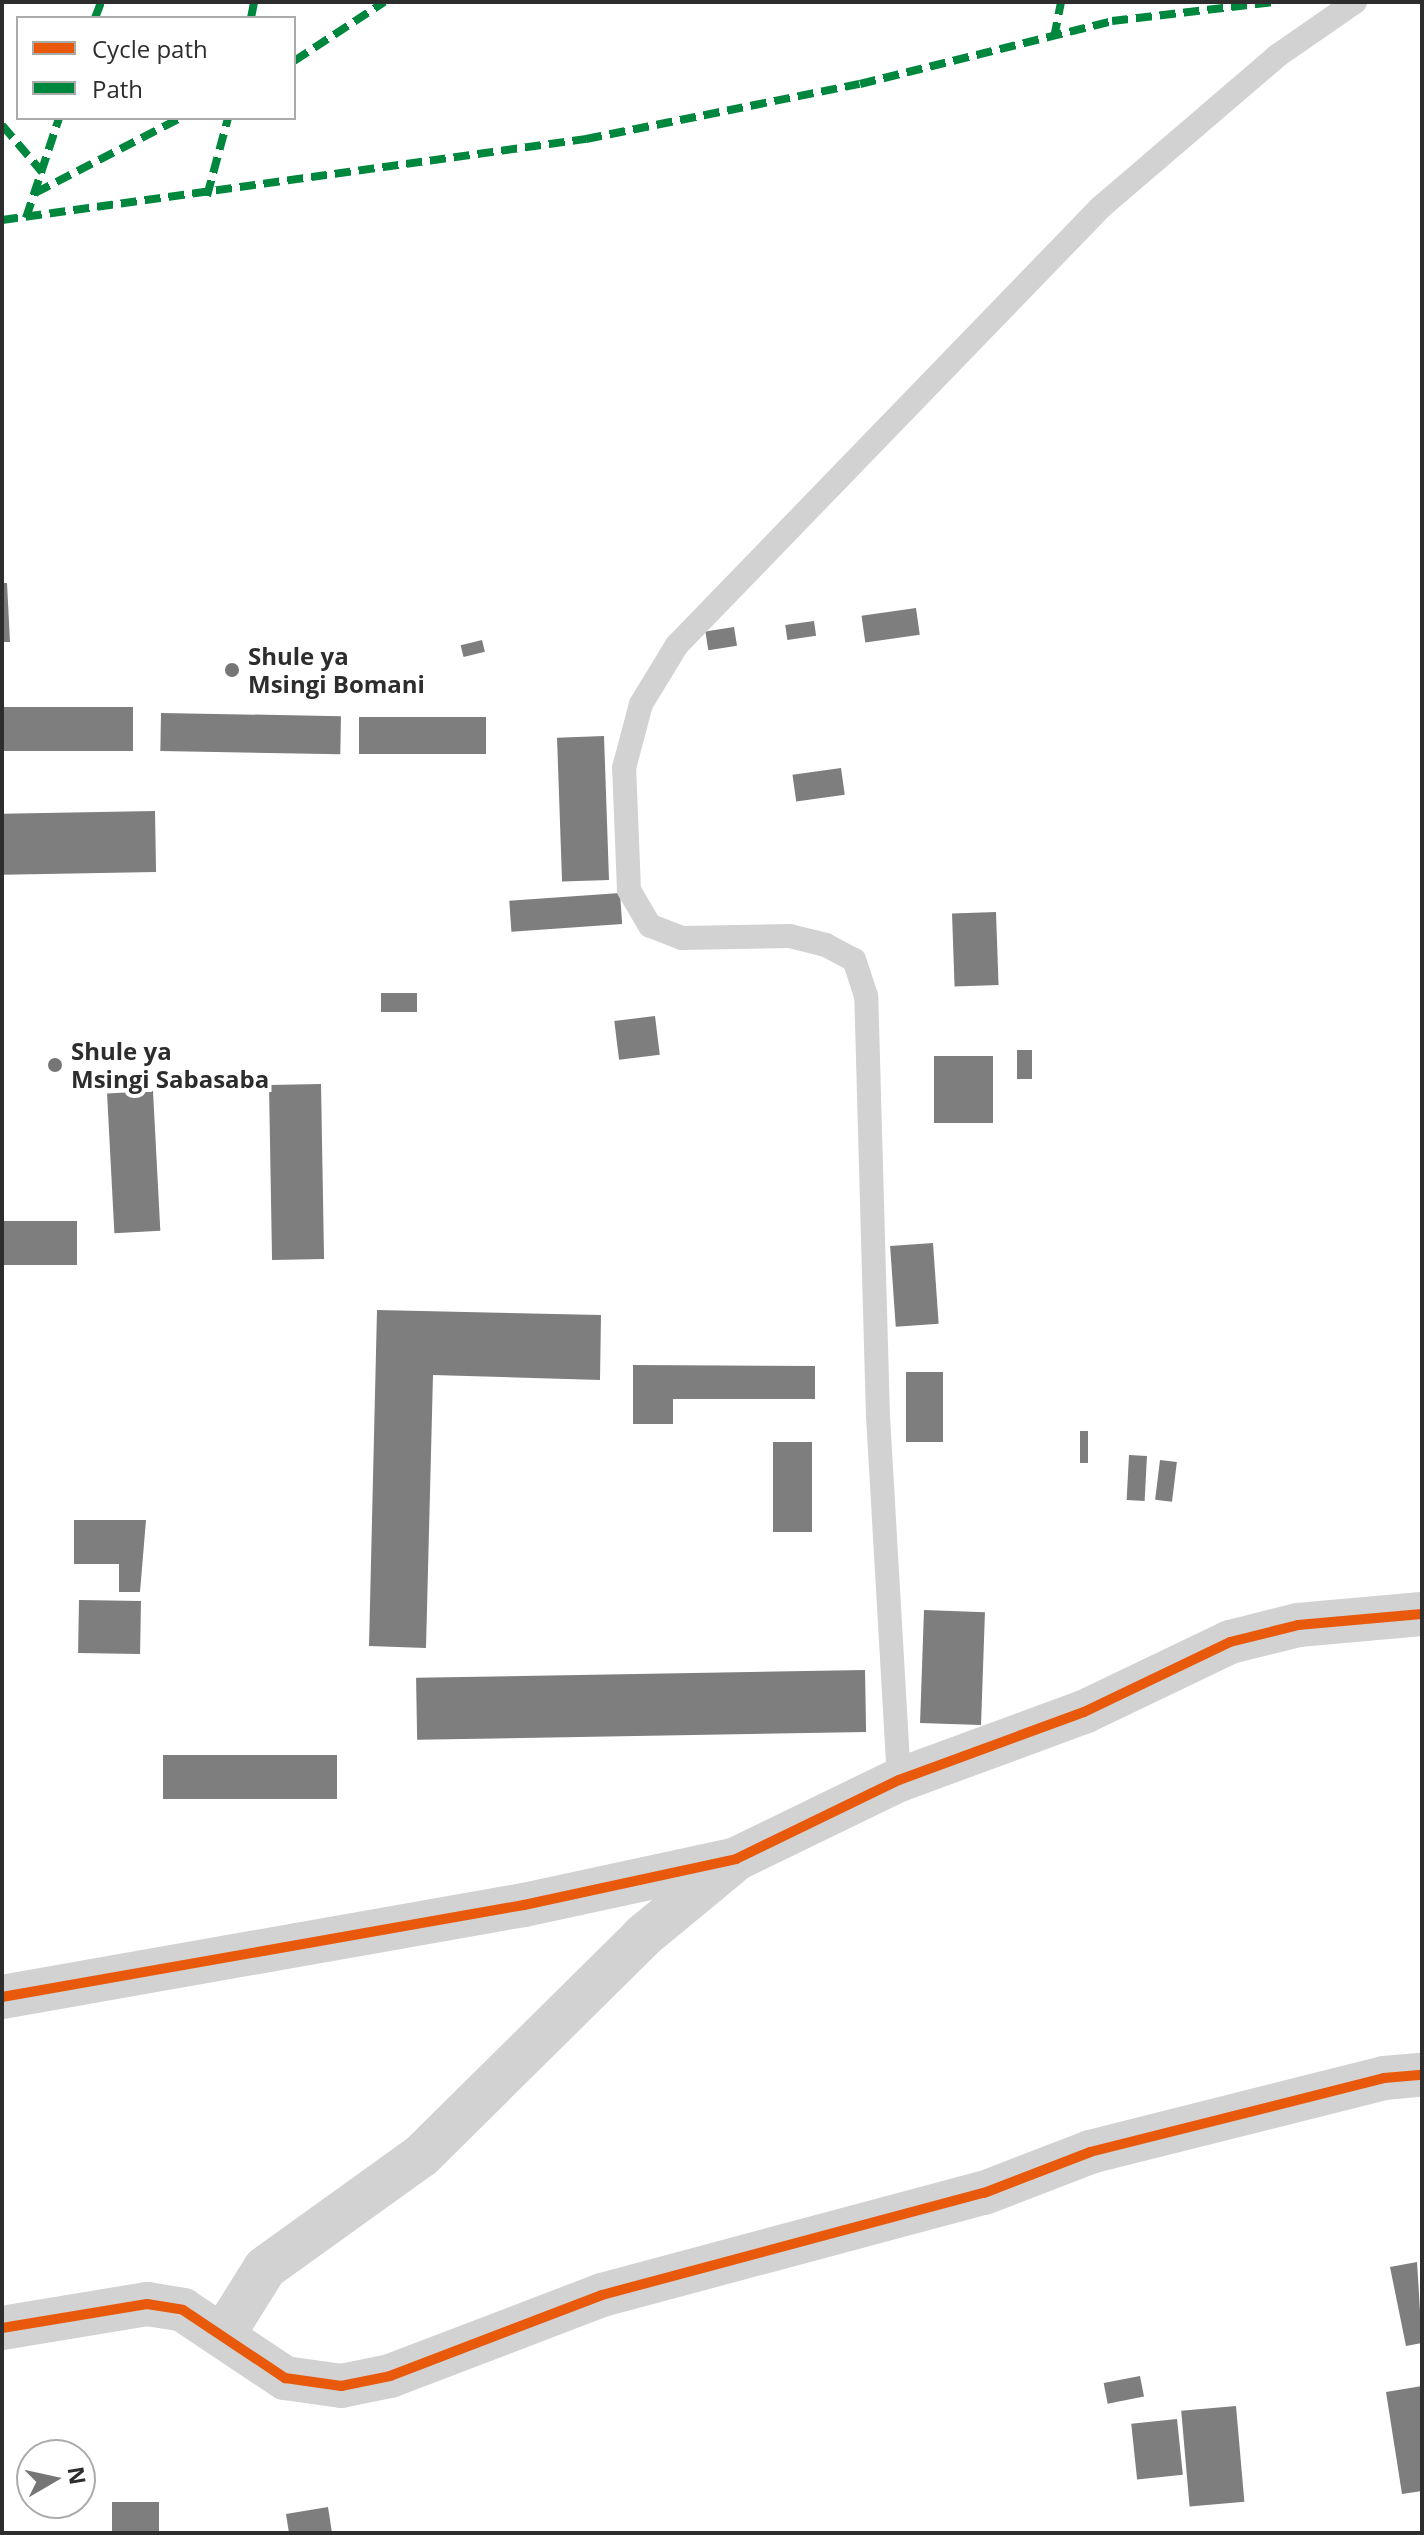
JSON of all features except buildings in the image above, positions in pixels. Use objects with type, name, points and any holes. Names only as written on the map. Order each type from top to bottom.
[{"type":"street","points":[[2,1997],[524,1905],[736,1859],[899,1780],[1084,1712],[1230,1642],[1298,1625],[1422,1614]]},
{"type":"street","points":[[225,2332],[265,2268],[421,2156],[643,1936],[736,1859]]},
{"type":"street","points":[[2,2328],[147,2304],[183,2310],[225,2332],[285,2378],[341,2386],[390,2376],[602,2295],[984,2193],[1090,2152],[1384,2078],[1422,2075]]},
{"type":"lane","points":[[899,1780],[878,1417],[866,996],[854,960],[826,945],[790,936],[682,938],[650,926],[629,890],[624,768],[641,704],[677,645],[1101,207],[1277,56],[1355,2]]},
{"type":"marked path","points":[[96,16],[101,2]]},
{"type":"marked path","points":[[251,16],[254,2]]},
{"type":"marked path","points":[[296,60],[384,2]]},
{"type":"marked path","points":[[1054,38],[1061,2]]},
{"type":"marked path","points":[[2,220],[586,139],[860,84],[1112,21],[1273,2]]},
{"type":"marked path","points":[[26,218],[58,120]]},
{"type":"marked path","points":[[35,193],[176,120]]},
{"type":"marked path","points":[[207,196],[227,120]]},
{"type":"marked path","points":[[2,125],[42,172]]},
{"type":"cycle path","points":[[2,1997],[524,1905],[736,1859],[899,1780],[1084,1712],[1230,1642],[1298,1625],[1422,1614]]},
{"type":"cycle path","points":[[2,2328],[147,2304],[183,2310],[285,2378],[341,2386],[390,2376],[602,2295],[984,2193],[1090,2152],[1384,2078],[1422,2075]]},
{"type":"place","name":"Shule ya Msingi Bomani","points":[[232,670]]},
{"type":"place","name":"Shule ya Msingi Sabasaba","points":[[55,1065]]}]
